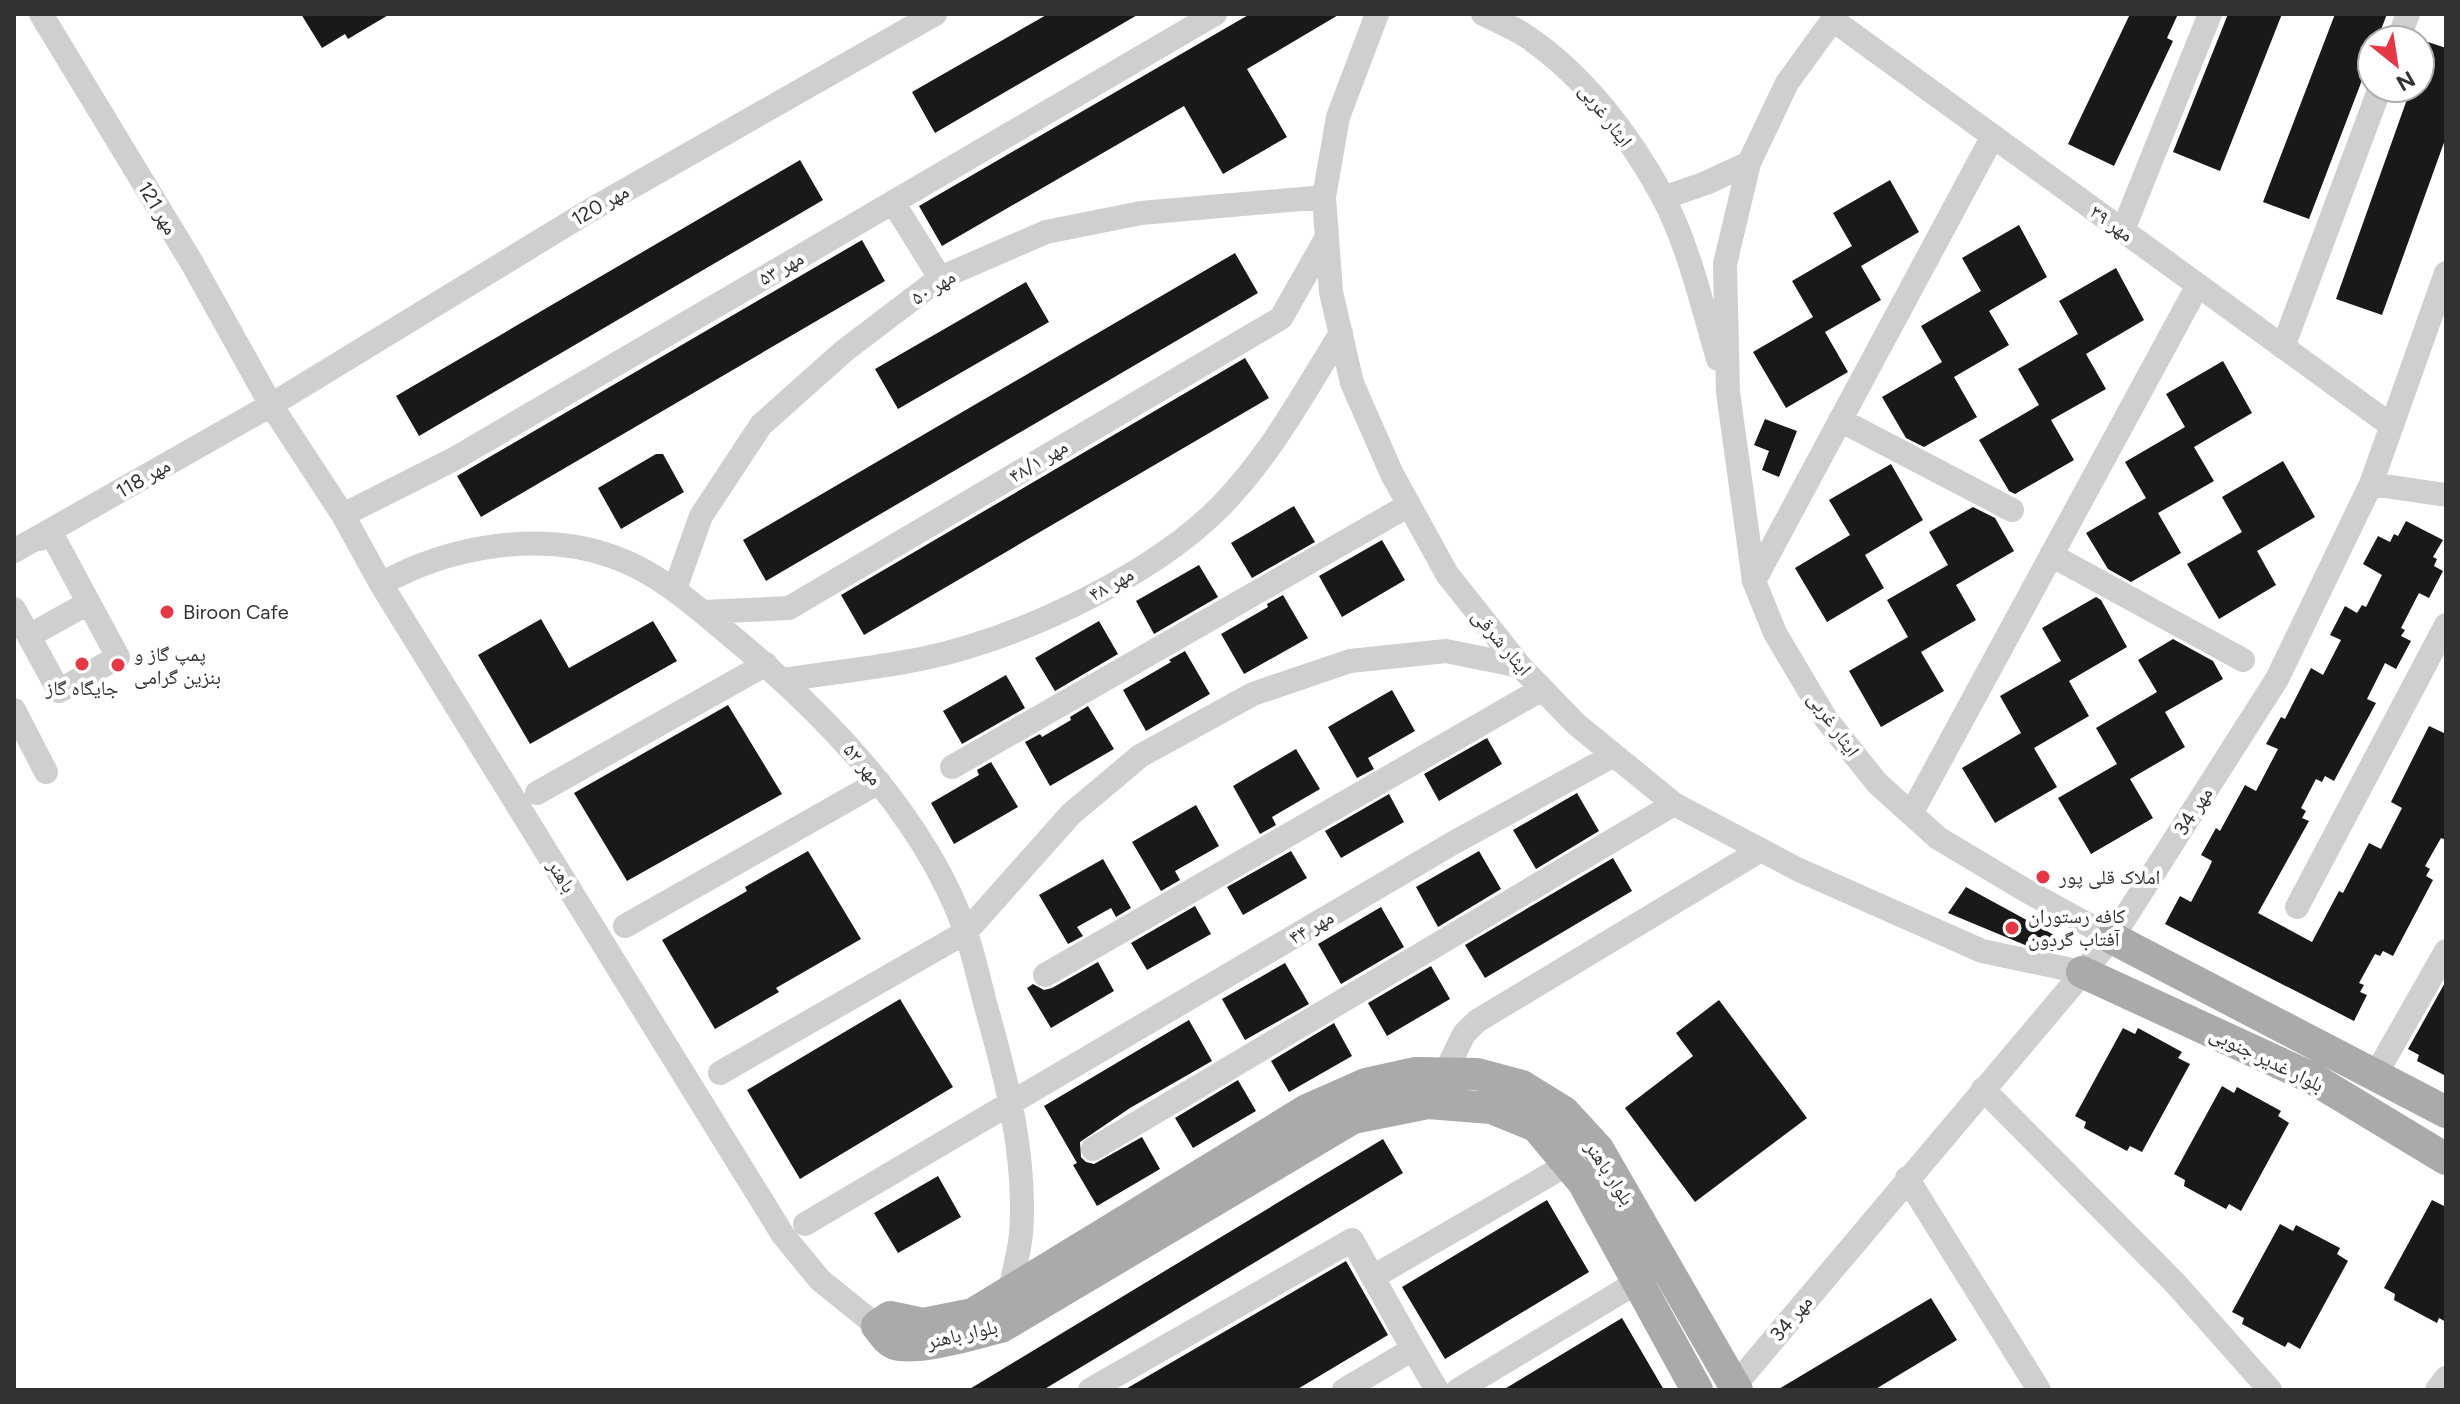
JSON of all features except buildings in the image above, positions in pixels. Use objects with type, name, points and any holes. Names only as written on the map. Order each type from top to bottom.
[{"type":"main road","name":"بلوار غدیر جنوبی","points":[[2112,938],[2446,1112]]},
{"type":"main road","name":"بلوار غدیر جنوبی","points":[[2082,972],[2312,1078],[2446,1159]]},
{"type":"main road","name":"بلوار باهنر","points":[[1697,1390],[1583,1182],[1536,1126],[1491,1108],[1428,1103],[1353,1118],[1001,1327],[939,1343],[895,1344],[877,1326],[890,1317],[923,1324],[973,1314],[1307,1110],[1366,1084],[1416,1073],[1477,1074],[1522,1086],[1564,1112],[1598,1149],[1734,1389]]},
{"type":"street","name":"مهر 121","points":[[41,14],[192,263],[271,405]]},
{"type":"street","name":"مهر 120","points":[[271,405],[589,211],[935,14]]},
{"type":"street","name":"مهر ۵۳","points":[[343,515],[454,459],[1215,14]]},
{"type":"street","name":"ایثار شرقی","points":[[1377,14],[1338,117],[1324,197],[1331,292],[1352,383],[1392,474],[1447,574],[1520,666],[1576,724],[1674,804],[1797,869],[1982,951],[2082,972]]},
{"type":"street","name":"ایثار غربی","points":[[1483,14],[1525,35],[1578,77],[1626,139],[1663,198],[1696,279],[1728,392]]},
{"type":"street","points":[[2123,230],[2210,14]]},
{"type":"street","name":"ایثار غربی","points":[[1835,17],[1787,83],[1749,163],[1725,264],[1728,392],[1754,581],[1775,633],[1826,719],[1877,783],[1938,838],[2112,938]]},
{"type":"street","name":"مهر ۳۹","points":[[1835,17],[1993,136],[2392,426]]},
{"type":"street","points":[[2283,347],[2374,104]]},
{"type":"street","points":[[1754,581],[1993,136]]},
{"type":"street","points":[[1663,198],[1749,163]]},
{"type":"street","name":"مهر ۵۰","points":[[675,589],[701,516],[761,425],[844,351],[940,278],[1046,232],[1141,213],[1324,197]]},
{"type":"street","points":[[893,202],[940,278]]},
{"type":"street","name":"مهر ۴۸/۱","points":[[703,612],[789,608],[1281,318],[1327,237]]},
{"type":"street","name":"مهر 34","points":[[1734,1389],[1907,1178],[2112,938],[2277,679],[2371,484],[2446,273]]},
{"type":"street","points":[[1911,814],[2198,285]]},
{"type":"street","name":"مهر ۴۸","points":[[774,672],[922,659],[1003,637],[1085,599],[1157,557],[1219,507],[1281,433],[1341,333]]},
{"type":"street","name":"باهنر","points":[[271,405],[343,515],[381,584],[783,1235],[820,1280],[877,1326]]},
{"type":"street","name":"مهر 118","points":[[14,551],[271,405]]},
{"type":"street","points":[[1840,420],[2012,510]]},
{"type":"street","points":[[2371,484],[2446,495]]},
{"type":"street","points":[[952,767],[1409,505]]},
{"type":"street","points":[[14,561],[50,531],[118,657],[59,691],[14,609]]},
{"type":"street","name":"مهر ۵۲","points":[[381,584],[409,569],[455,555],[517,542],[560,545],[615,557],[675,589],[774,672],[836,732],[879,782],[935,867],[966,932],[1001,1059],[1020,1172],[1021,1236],[1009,1294]]},
{"type":"street","points":[[2051,555],[2243,660]]},
{"type":"street","points":[[29,636],[88,603]]},
{"type":"street","points":[[2297,907],[2446,625]]},
{"type":"street","points":[[720,1073],[966,932],[1071,814],[1140,756],[1253,694],[1350,661],[1432,652],[1446,651],[1520,666]]},
{"type":"street","points":[[537,793],[774,672]]},
{"type":"street","points":[[1045,975],[1542,689]]},
{"type":"street","points":[[14,710],[46,772]]},
{"type":"street","name":"مهر ۴۴","points":[[805,1224],[1453,843],[1614,755]]},
{"type":"street","points":[[625,926],[879,782]]},
{"type":"street","points":[[1093,1149],[1674,804]]},
{"type":"street","points":[[1445,1073],[1464,1034],[1477,1021],[1761,850]]},
{"type":"street","points":[[2376,1074],[2446,951]]},
{"type":"street","points":[[1983,1089],[2175,1283],[2270,1390]]},
{"type":"street","points":[[1373,1277],[1568,1164]]},
{"type":"street","points":[[1907,1178],[2039,1390]]},
{"type":"street","points":[[1090,1390],[1352,1240],[1437,1390]]},
{"type":"street","points":[[1458,1390],[1639,1281]]},
{"type":"street","points":[[1344,1390],[1413,1349]]},
{"type":"street","points":[[2437,1390],[2446,1378]]},
{"type":"place","name":"Biroon Cafe","points":[[167,612]]},
{"type":"place","name":"جایگاه گاز","points":[[82,664]]},
{"type":"place","name":"پمپ گاز و بنزین گرامی","points":[[118,665]]},
{"type":"place","name":"املاک قلی پور","points":[[2043,877]]},
{"type":"place","name":"کافه رستوران آفتاب گردون","points":[[2012,928]]}]
